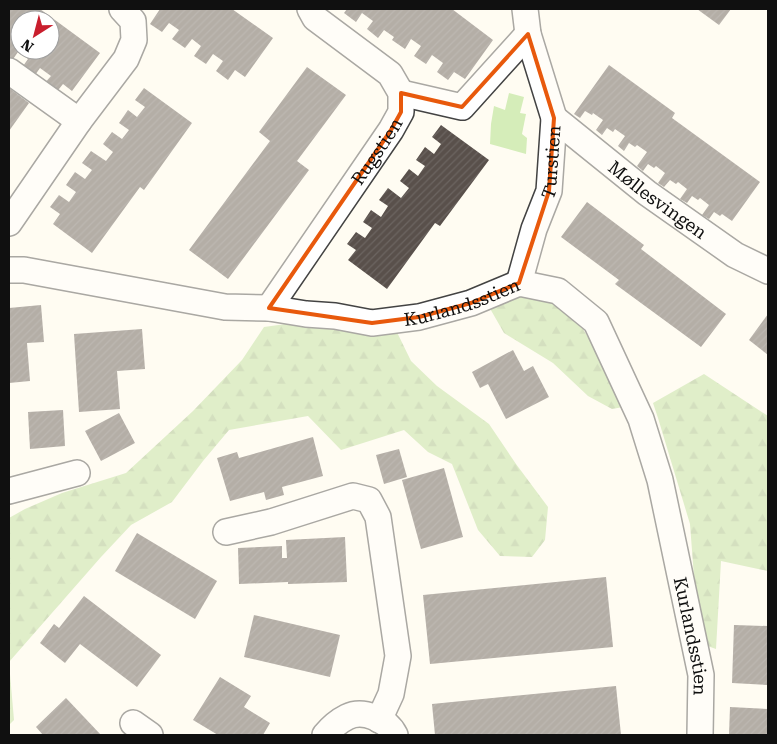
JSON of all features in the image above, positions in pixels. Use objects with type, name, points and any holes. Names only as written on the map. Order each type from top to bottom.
[{"type":"street","points":[[9,223],[79,122],[126,59],[134,40],[133,21],[122,9]]},
{"type":"street","name":"Rugstien","points":[[269,308],[391,130],[401,112],[401,93],[390,74],[315,18],[310,9]]},
{"type":"street","name":"Turstien","points":[[520,283],[534,229],[549,191],[554,118],[528,34],[525,9]]},
{"type":"street","points":[[401,93],[462,107],[528,34]]},
{"type":"street","points":[[9,71],[79,122]]},
{"type":"street","name":"Møllesvingen","points":[[554,118],[647,193],[736,254],[768,271]]},
{"type":"street","name":"Kurlandsstien","points":[[9,270],[24,270],[225,307],[269,308],[306,314],[335,316],[372,323],[419,317],[471,303],[520,283],[558,292],[596,322],[641,419],[660,480],[700,675],[700,735]]},
{"type":"street","points":[[9,491],[77,474]]},
{"type":"street","points":[[226,532],[271,522],[353,496],[369,500],[378,517],[398,656],[387,727],[364,714],[347,717],[325,735]]},
{"type":"highlighted area","points":[[528,34],[554,118],[549,191],[519,283],[471,303],[419,317],[372,323],[269,308],[391,130],[401,112],[401,93],[462,107]]},
{"type":"green space","points":[[509,93],[524,97],[520,113],[526,114],[522,134],[527,138],[526,154],[490,144],[494,106],[505,110]]},
{"type":"green space","points":[[495,291],[544,294],[583,329],[629,406],[612,409],[588,396],[553,363],[504,333],[488,305]]},
{"type":"green space","points":[[392,322],[411,361],[437,386],[489,424],[548,507],[545,540],[532,557],[500,556],[478,530],[452,464],[428,452],[404,430],[341,450],[308,416],[229,430],[172,502],[131,525],[9,662],[9,518],[62,493],[126,473],[193,411],[242,360],[264,327],[293,323]]},
{"type":"green space","points":[[704,374],[768,416],[768,571],[721,561],[716,649],[699,643],[690,524],[653,403]]},
{"type":"green space","points":[[9,663],[14,720],[9,725]]},
{"type":"building","points":[[9,9],[40,9],[41,10],[10,10],[11,62],[9,60]]},
{"type":"building","points":[[160,9],[232,9],[273,38],[245,77],[235,70],[228,80],[216,71],[223,61],[213,54],[206,64],[194,56],[201,46],[192,39],[185,48],[172,39],[179,30],[169,23],[162,32],[150,24]]},
{"type":"building","points":[[347,9],[452,9],[493,40],[465,79],[454,72],[448,80],[437,72],[443,63],[432,55],[426,64],[414,56],[421,46],[411,39],[405,49],[392,40],[394,37],[384,30],[378,38],[367,29],[373,21],[362,13],[356,22],[344,13]]},
{"type":"building","points":[[697,9],[731,9],[719,25]]},
{"type":"building","points":[[60,24],[100,53],[72,91],[63,84],[55,94],[43,85],[51,76],[40,68],[33,78],[21,69],[27,60],[60,60]]},
{"type":"building","points":[[609,65],[675,113],[672,118],[760,182],[732,221],[722,214],[720,216],[714,212],[709,219],[702,215],[709,205],[700,198],[698,200],[692,196],[687,203],[680,199],[687,189],[678,182],[676,184],[670,180],[664,187],[658,183],[665,173],[656,166],[654,168],[648,164],[643,171],[637,166],[647,152],[637,145],[635,147],[629,143],[624,151],[618,146],[625,136],[615,129],[613,132],[607,128],[602,135],[596,130],[603,120],[593,113],[592,115],[585,111],[580,118],[574,114]]},
{"type":"building","points":[[307,67],[346,95],[297,161],[309,170],[228,279],[189,250],[270,141],[259,132]]},
{"type":"building","points":[[9,88],[29,103],[9,131]]},
{"type":"building","points":[[144,88],[192,123],[144,190],[140,187],[92,253],[53,224],[60,214],[50,207],[59,195],[69,202],[76,192],[66,185],[75,172],[85,179],[92,170],[82,163],[91,151],[106,161],[113,152],[103,144],[112,132],[122,139],[129,130],[119,123],[128,110],[137,117],[145,107],[135,100]]},
{"type":"building","points":[[441,125],[489,160],[440,226],[435,223],[387,289],[348,260],[356,250],[347,244],[356,232],[365,238],[372,228],[363,222],[371,210],[381,217],[388,206],[379,200],[388,188],[401,198],[409,188],[400,181],[409,169],[418,176],[425,166],[416,160],[425,147],[434,154],[441,144],[432,137]]},
{"type":"building","points":[[587,202],[644,245],[641,249],[726,314],[701,347],[615,284],[619,280],[561,237]]},
{"type":"building","points":[[41,305],[44,342],[27,343],[30,381],[9,383],[9,308]]},
{"type":"building","points":[[768,314],[768,355],[749,340]]},
{"type":"building","points":[[142,329],[145,369],[117,371],[120,409],[79,412],[74,334]]},
{"type":"building","points":[[513,350],[524,371],[533,366],[549,397],[506,419],[488,384],[480,388],[472,372]]},
{"type":"building","points":[[63,410],[65,446],[30,449],[28,412]]},
{"type":"building","points":[[119,413],[135,443],[101,461],[85,431]]},
{"type":"building","points":[[313,437],[323,476],[282,487],[284,495],[266,500],[264,492],[230,501],[217,458],[237,452],[239,458]]},
{"type":"building","points":[[399,449],[407,477],[384,484],[376,455]]},
{"type":"building","points":[[444,468],[463,537],[421,549],[402,480]]},
{"type":"building","points":[[137,533],[217,581],[195,619],[115,571]]},
{"type":"building","points":[[345,537],[347,582],[239,584],[238,548],[282,546],[282,558],[287,558],[286,540]]},
{"type":"building","points":[[606,577],[613,647],[430,664],[423,595]]},
{"type":"building","points":[[84,596],[161,655],[137,687],[80,644],[65,663],[40,643],[54,624],[59,628]]},
{"type":"building","points":[[254,615],[340,635],[330,677],[244,657]]},
{"type":"building","points":[[734,625],[768,626],[768,685],[732,683]]},
{"type":"building","points":[[220,677],[251,696],[244,707],[270,723],[263,735],[218,735],[193,720]]},
{"type":"building","points":[[616,686],[621,735],[435,735],[432,704]]},
{"type":"building","points":[[66,698],[101,735],[43,735],[36,727]]},
{"type":"building","points":[[730,707],[768,709],[768,735],[729,735]]}]
